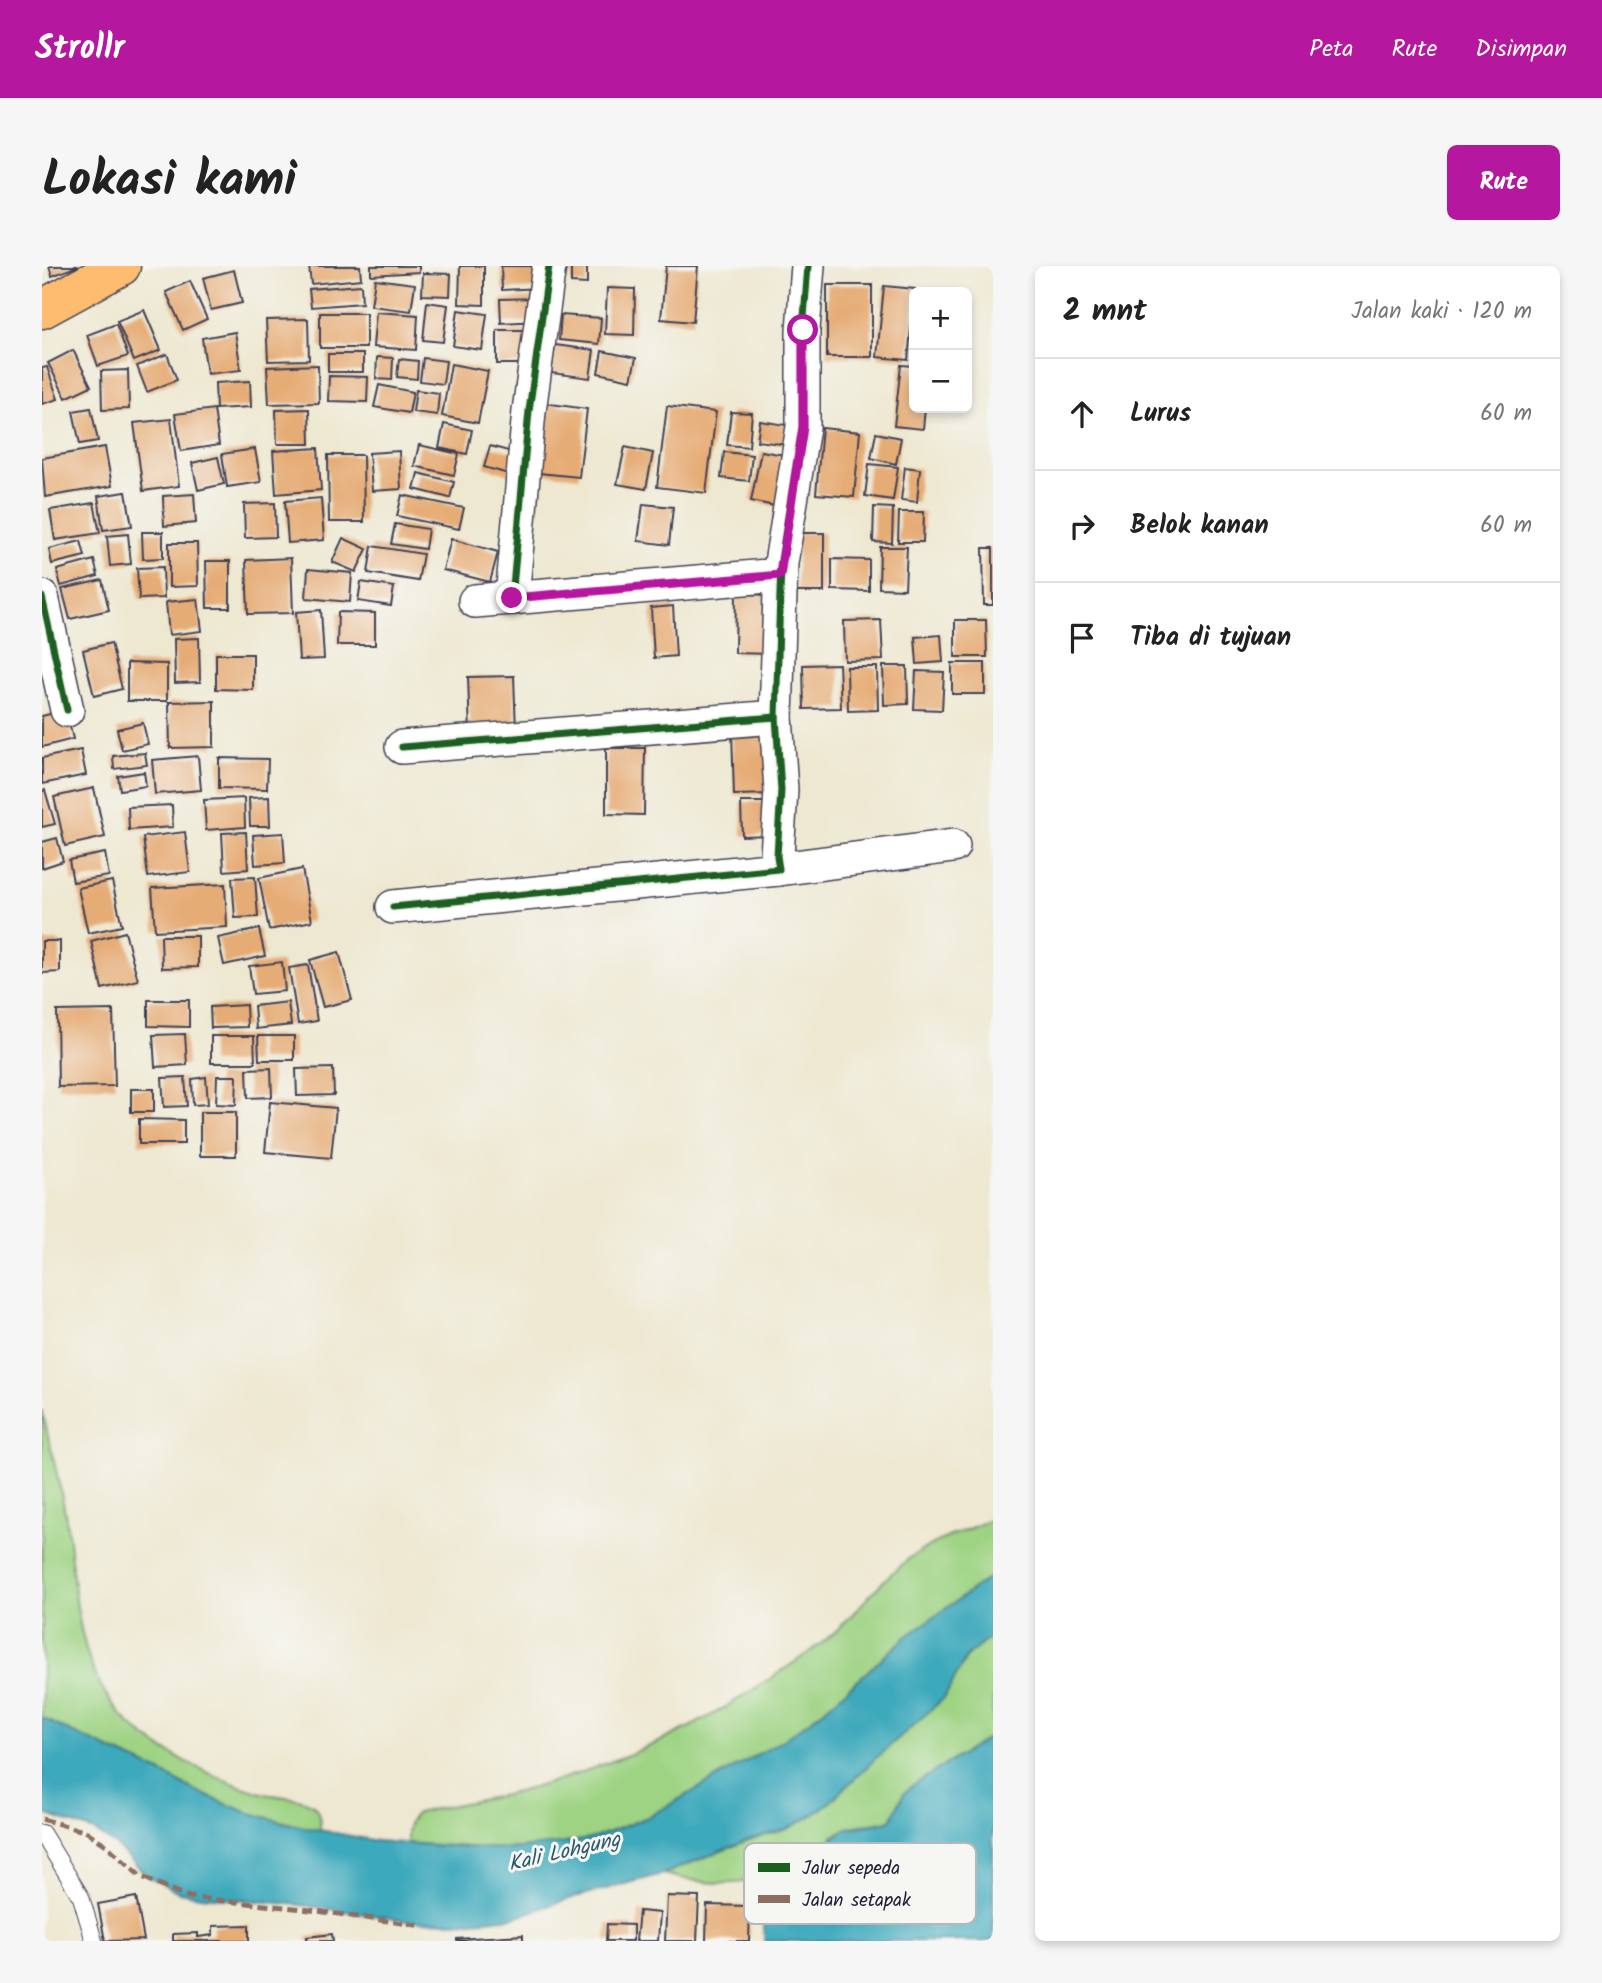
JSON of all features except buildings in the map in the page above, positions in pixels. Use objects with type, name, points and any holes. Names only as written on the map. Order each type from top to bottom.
[{"type":"highway","points":[[42,309],[121,266]]},
{"type":"street","points":[[512,598],[529,411],[549,266]]},
{"type":"street","points":[[779,869],[777,856],[781,790],[776,717],[780,575],[803,427],[803,330],[808,266]]},
{"type":"street","points":[[475,601],[780,575]]},
{"type":"street","points":[[42,597],[67,710]]},
{"type":"street","points":[[402,747],[776,717]]},
{"type":"street","points":[[393,907],[779,869],[953,846]]},
{"type":"lane","points":[[42,1833],[81,1897],[94,1941]]},
{"type":"green space","points":[[42,1410],[64,1505],[80,1626],[97,1677],[110,1701],[140,1733],[171,1754],[225,1780],[258,1792],[295,1798],[314,1806],[320,1831],[246,1812],[200,1793],[42,1717]]},
{"type":"green space","points":[[993,1519],[993,1575],[906,1637],[823,1711],[783,1740],[648,1817],[594,1838],[554,1845],[508,1849],[407,1843],[409,1823],[417,1813],[536,1787],[643,1749],[703,1720],[758,1687],[824,1641],[882,1582],[917,1553]]},
{"type":"green space","points":[[993,1635],[993,1735],[913,1785],[904,1793],[891,1820],[853,1826],[825,1843],[744,1843],[744,1881],[705,1882],[663,1874],[751,1839],[787,1829],[813,1815],[944,1698],[967,1656]]},
{"type":"water","name":"Kali Lohgung","points":[[993,1575],[993,1635],[967,1656],[944,1698],[813,1815],[787,1829],[751,1839],[663,1874],[575,1897],[515,1917],[463,1922],[411,1921],[301,1905],[179,1892],[149,1877],[115,1845],[94,1831],[42,1813],[42,1717],[200,1793],[246,1812],[294,1825],[377,1841],[508,1849],[594,1838],[648,1817],[783,1740],[823,1711],[906,1637]]},
{"type":"water","points":[[993,1735],[993,1941],[764,1941],[764,1924],[976,1924],[976,1843],[827,1843],[847,1828],[891,1820],[904,1793]]},
{"type":"marked path","points":[[42,1819],[87,1832],[105,1844],[140,1876],[189,1897],[303,1909],[423,1926]]},
{"type":"cycle path","points":[[512,598],[529,411],[549,266]]},
{"type":"cycle path","points":[[393,907],[779,869],[777,856],[781,790],[776,717],[781,563],[803,427],[803,330],[808,266]]},
{"type":"cycle path","points":[[42,597],[67,710]]},
{"type":"cycle path","points":[[402,747],[776,717]]},
{"type":"route","points":[[512,598],[780,575],[803,427],[803,330]]}]
